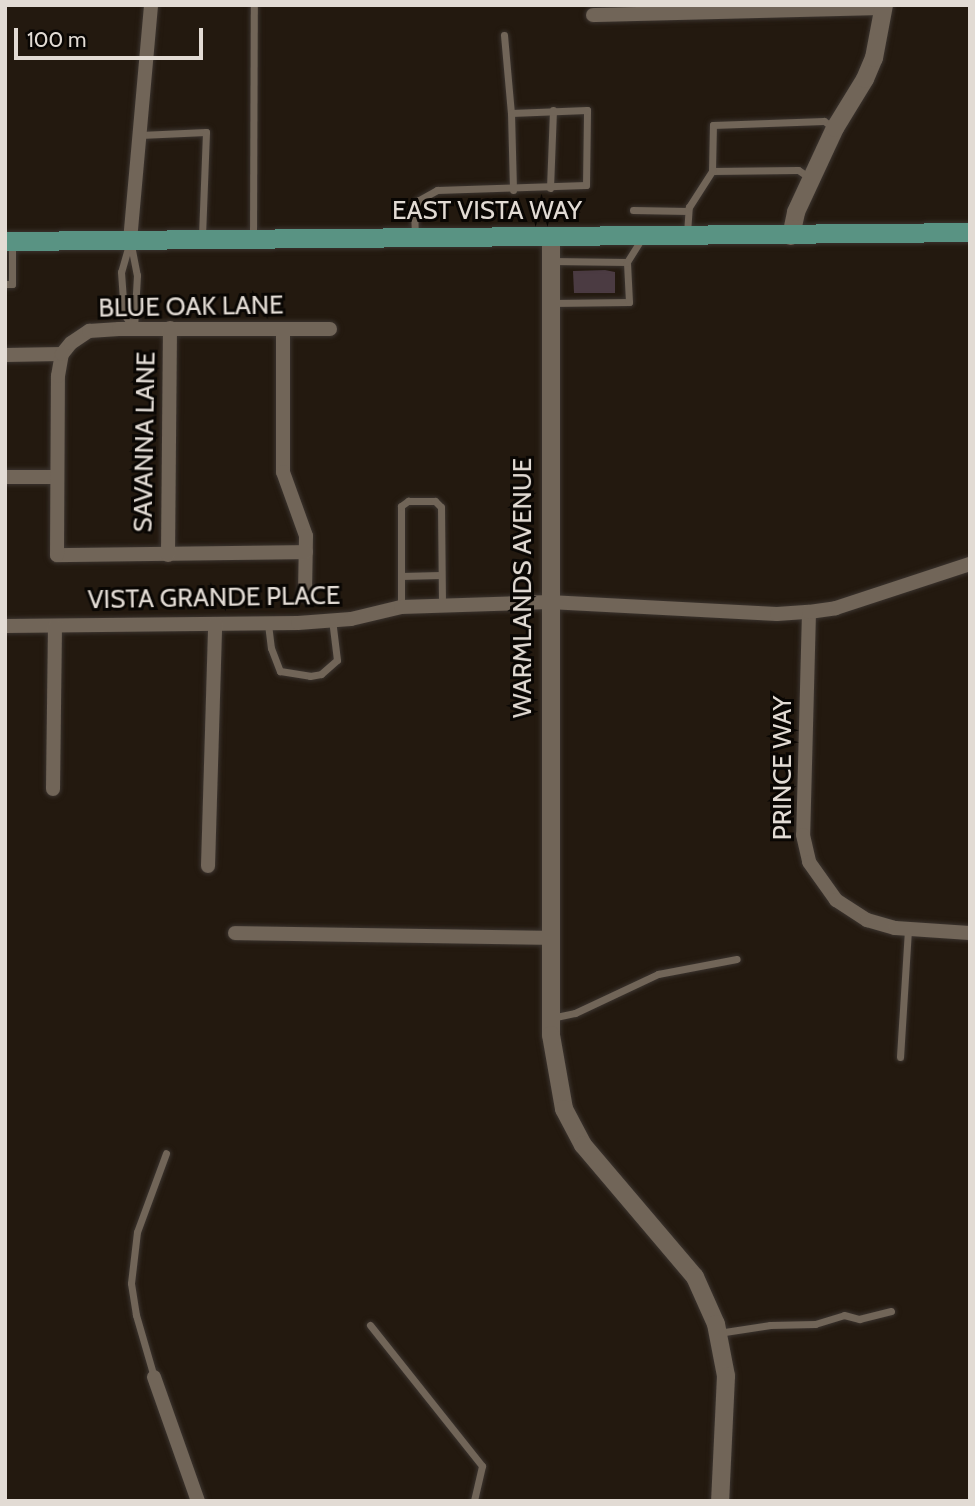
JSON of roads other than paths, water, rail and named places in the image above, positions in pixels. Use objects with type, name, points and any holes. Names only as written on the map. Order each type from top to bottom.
[{"type":"main road","name":"EAST VISTA WAY","points":[[9,241],[687,237],[970,232]]},
{"type":"street","points":[[130,241],[151,5]]},
{"type":"street","points":[[593,15],[884,7],[877,45],[865,79],[835,128],[796,212],[791,236]]},
{"type":"street","name":"WARMLANDS AVENUE","points":[[551,238],[551,1018],[559,1091],[564,1109],[583,1145],[695,1277],[718,1333],[726,1376],[720,1501]]},
{"type":"street","name":"BLUE OAK LANE","points":[[62,354],[71,343],[89,331],[170,328],[330,329]]},
{"type":"street","name":"SAVANNA LANE","points":[[168,555],[170,328]]},
{"type":"street","points":[[283,329],[283,471],[306,536],[305,595]]},
{"type":"street","points":[[5,355],[62,354],[58,376],[57,555],[306,552]]},
{"type":"street","points":[[5,477],[57,477]]},
{"type":"street","name":"VISTA GRANDE PLACE","points":[[5,626],[332,621],[351,620],[401,607],[442,603],[549,601],[777,614],[809,612],[836,608],[970,564]]},
{"type":"street","name":"PRINCE WAY","points":[[809,612],[803,835],[809,862],[836,900],[867,920],[908,929],[970,933]]},
{"type":"street","points":[[208,866],[215,624]]},
{"type":"street","points":[[53,789],[55,626]]},
{"type":"street","points":[[235,933],[551,938]]},
{"type":"street","points":[[154,1377],[198,1501]]},
{"type":"lane","points":[[253,239],[254,5]]},
{"type":"lane","points":[[504,35],[511,113],[513,190]]},
{"type":"lane","points":[[550,188],[553,110]]},
{"type":"lane","points":[[415,238],[414,210],[419,200],[437,190],[586,186],[587,110],[511,113]]},
{"type":"lane","points":[[687,237],[688,211],[712,171],[713,125],[824,121],[835,128]]},
{"type":"lane","points":[[139,135],[206,132],[202,240]]},
{"type":"lane","points":[[712,171],[798,170],[811,179]]},
{"type":"lane","points":[[633,210],[688,211]]},
{"type":"lane","points":[[550,303],[629,302],[627,262],[642,237]]},
{"type":"lane","points":[[9,241],[9,284]]},
{"type":"lane","points":[[130,241],[121,272],[124,314],[134,329]]},
{"type":"lane","points":[[130,241],[137,275],[134,329]]},
{"type":"lane","points":[[550,261],[627,262]]},
{"type":"lane","points":[[401,607],[401,506],[408,501],[435,501],[441,507],[442,603]]},
{"type":"lane","points":[[401,576],[441,575]]},
{"type":"lane","points":[[268,623],[271,648],[280,671],[310,676],[321,674],[337,660],[332,621]]},
{"type":"lane","points":[[900,1057],[908,929]]},
{"type":"lane","points":[[551,1018],[575,1013],[658,974],[737,959]]},
{"type":"lane","points":[[154,1377],[136,1315],[131,1283],[138,1232],[166,1153]]},
{"type":"lane","points":[[718,1333],[770,1325],[815,1324],[844,1315],[859,1319],[891,1311]]},
{"type":"lane","points":[[370,1325],[482,1466],[474,1501]]}]
